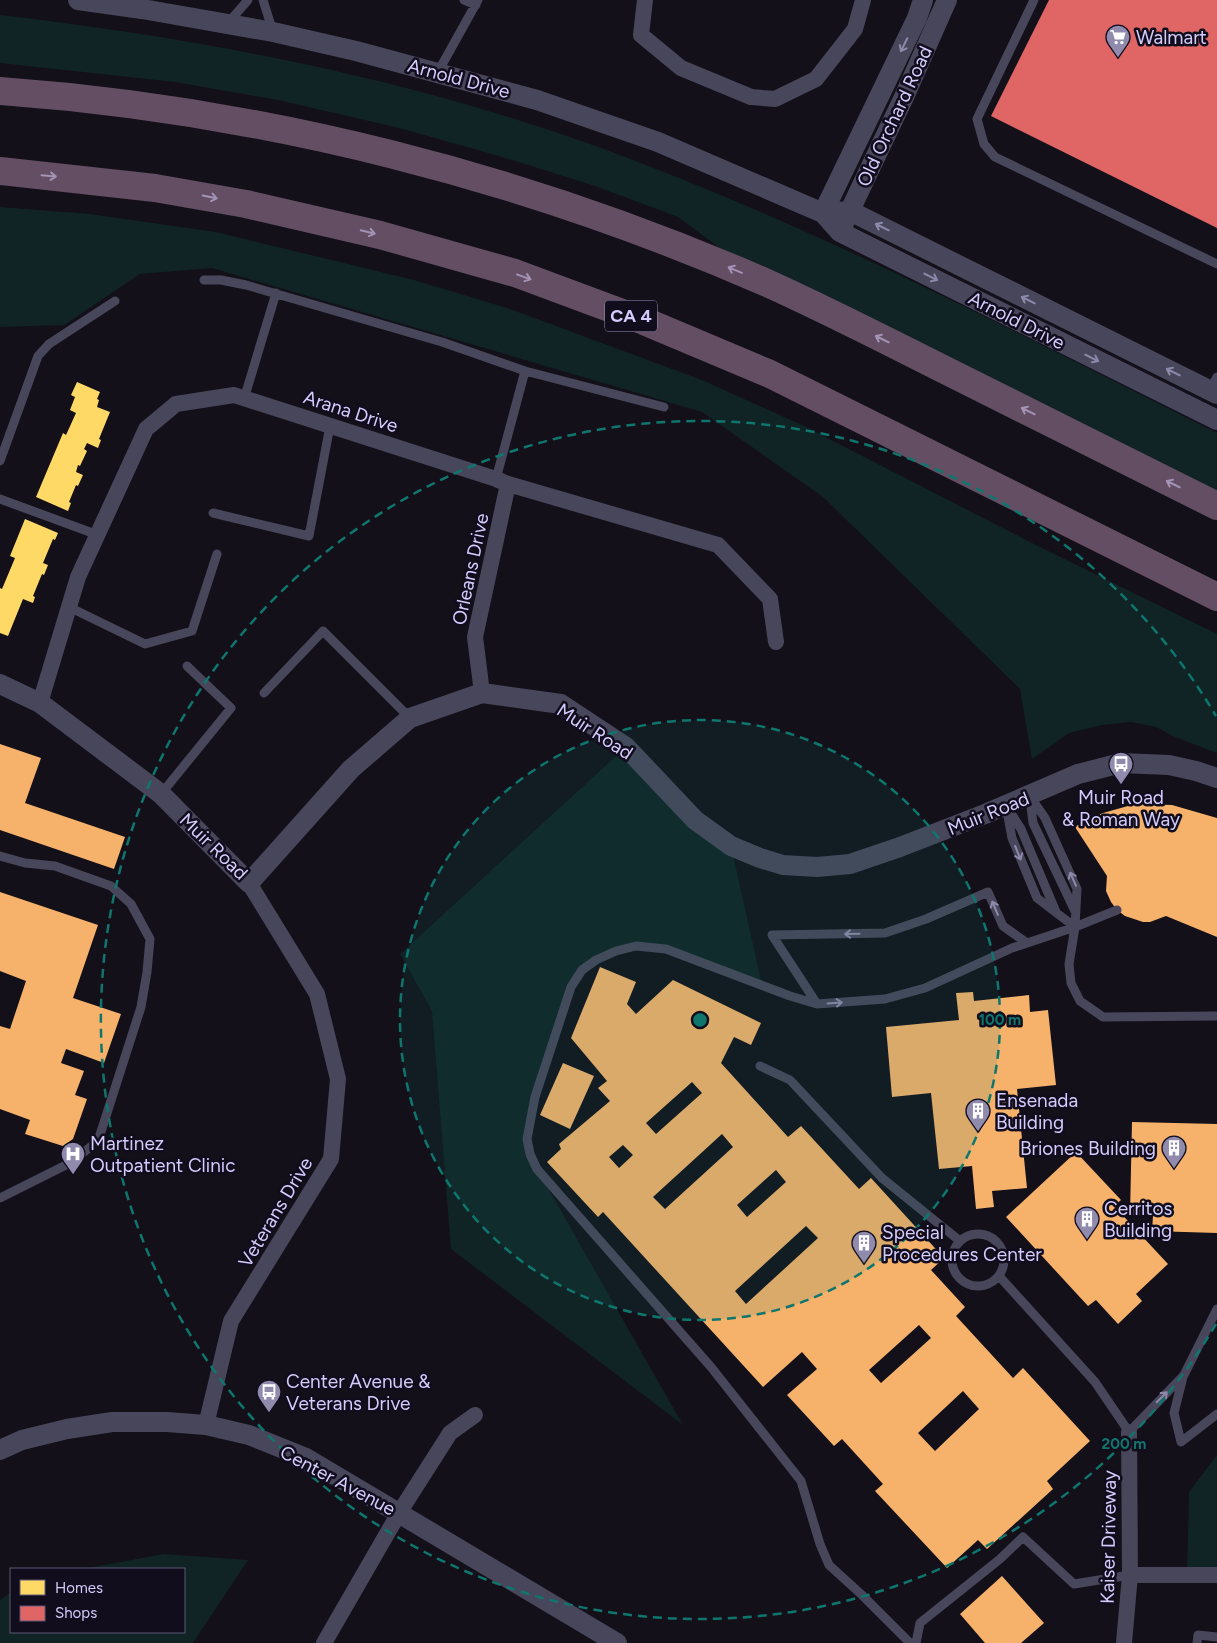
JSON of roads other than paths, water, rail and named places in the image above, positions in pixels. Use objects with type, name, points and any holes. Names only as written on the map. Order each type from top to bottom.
[{"type":"highway","points":[[0,91],[99,101],[188,113],[318,138],[462,173],[591,214],[679,247],[809,302],[1217,506]]},
{"type":"highway","name":"CA 4","points":[[0,171],[154,188],[246,204],[389,237],[514,273],[618,310],[770,374],[1217,597]]},
{"type":"street","name":"Arnold Drive","points":[[78,0],[143,4],[356,51],[537,100],[658,142],[823,213],[840,232],[1217,420]]},
{"type":"street","points":[[645,0],[641,35],[681,68],[751,97],[774,99],[816,79],[854,29],[863,0]]},
{"type":"street","name":"Old Orchard Road","points":[[823,213],[913,26],[923,0]]},
{"type":"street","name":"Old Orchard Road","points":[[840,232],[947,0]]},
{"type":"street","name":"Arnold Drive","points":[[823,213],[850,211],[1215,387]]},
{"type":"street","name":"Arana Drive","points":[[40,703],[78,577],[146,429],[176,404],[234,395],[502,482],[718,545],[770,599],[776,642]]},
{"type":"street","name":"Orleans Drive","points":[[482,693],[475,637],[502,482]]},
{"type":"street","name":"Muir Road","points":[[0,684],[40,703],[161,794],[249,883],[351,769],[410,718],[482,693],[561,704],[626,747],[695,820],[731,846],[783,865],[817,867],[850,864],[900,848],[1006,806],[1078,774],[1100,768],[1130,762],[1168,765],[1217,778]]},
{"type":"street","name":"Veterans Drive","points":[[206,1425],[231,1321],[331,1159],[338,1079],[317,994],[249,883]]},
{"type":"street","points":[[324,1643],[399,1513],[450,1433],[475,1415]]},
{"type":"street","name":"Center Avenue","points":[[0,1450],[22,1440],[49,1433],[112,1422],[167,1422],[206,1425],[249,1435],[306,1458],[617,1643]]},
{"type":"street","name":"Kaiser Driveway","points":[[1124,1643],[1130,1575],[1129,1432]]},
{"type":"street","points":[[1130,1575],[1217,1575]]},
{"type":"lane","points":[[228,23],[248,0]]},
{"type":"lane","points":[[264,0],[274,32]]},
{"type":"lane","points":[[438,72],[477,3],[464,0]]},
{"type":"lane","points":[[1034,0],[977,118],[984,144],[994,157],[1217,264]]},
{"type":"lane","points":[[204,280],[221,280],[276,294],[442,342],[524,371],[664,407]]},
{"type":"lane","points":[[244,398],[276,294]]},
{"type":"lane","points":[[0,461],[38,356],[49,344],[115,302]]},
{"type":"lane","points":[[502,482],[524,371]]},
{"type":"lane","points":[[213,513],[309,536],[330,426]]},
{"type":"lane","points":[[0,499],[98,534]]},
{"type":"lane","points":[[69,607],[145,644],[192,631],[217,554]]},
{"type":"lane","points":[[264,692],[323,631],[410,718]]},
{"type":"lane","points":[[161,794],[231,708],[187,666]]},
{"type":"lane","points":[[1030,796],[1045,818],[1078,889],[1075,927],[1069,964],[1071,983],[1080,1001],[1103,1017],[1217,1016]]},
{"type":"lane","points":[[1006,806],[1021,828],[1056,912],[1075,927]]},
{"type":"lane","points":[[0,856],[25,863],[55,866],[111,886],[131,904],[150,939],[141,1007],[98,1141],[70,1163],[0,1198]]},
{"type":"lane","points":[[817,1004],[772,935],[885,933],[926,919],[988,892],[1003,926],[1027,943]]},
{"type":"lane","points":[[910,1643],[829,1565],[820,1544],[801,1481],[711,1367],[537,1169],[530,1154],[527,1139],[535,1097],[571,988],[582,970],[596,960],[616,951],[636,946],[666,949],[790,996],[817,1004],[885,1000],[925,988],[1027,943],[1075,927],[1117,910]]},
{"type":"lane","points":[[760,1066],[790,1080],[882,1178],[960,1241]]},
{"type":"lane","points":[[984,1234],[999,1243],[1005,1260],[1004,1268],[993,1282],[984,1286],[967,1284],[954,1272],[952,1256],[954,1248],[960,1241],[967,1236],[984,1234]]},
{"type":"lane","points":[[999,1276],[1095,1382],[1129,1432],[1184,1375]]},
{"type":"lane","points":[[1217,1310],[1184,1375],[1174,1413],[1181,1442],[1217,1414]]},
{"type":"lane","points":[[916,1643],[920,1623],[1000,1559],[1023,1537],[1074,1584],[1130,1575]]},
{"type":"lane","points":[[1197,1643],[1198,1635],[1217,1637]]},
{"type":"place","name":"Walmart","points":[[1118,58]]},
{"type":"place","name":"Muir Road & Roman Way","points":[[1121,785]]},
{"type":"place","name":"Ensenada Building","points":[[978,1132]]},
{"type":"place","name":"Briones Building","points":[[1174,1169]]},
{"type":"place","name":"Martinez Outpatient Clinic","points":[[73,1175]]},
{"type":"place","name":"Cerritos Building","points":[[1087,1240]]},
{"type":"place","name":"Special Procedures Center","points":[[864,1264]]},
{"type":"place","name":"Center Avenue & Veterans Drive","points":[[269,1413]]}]
